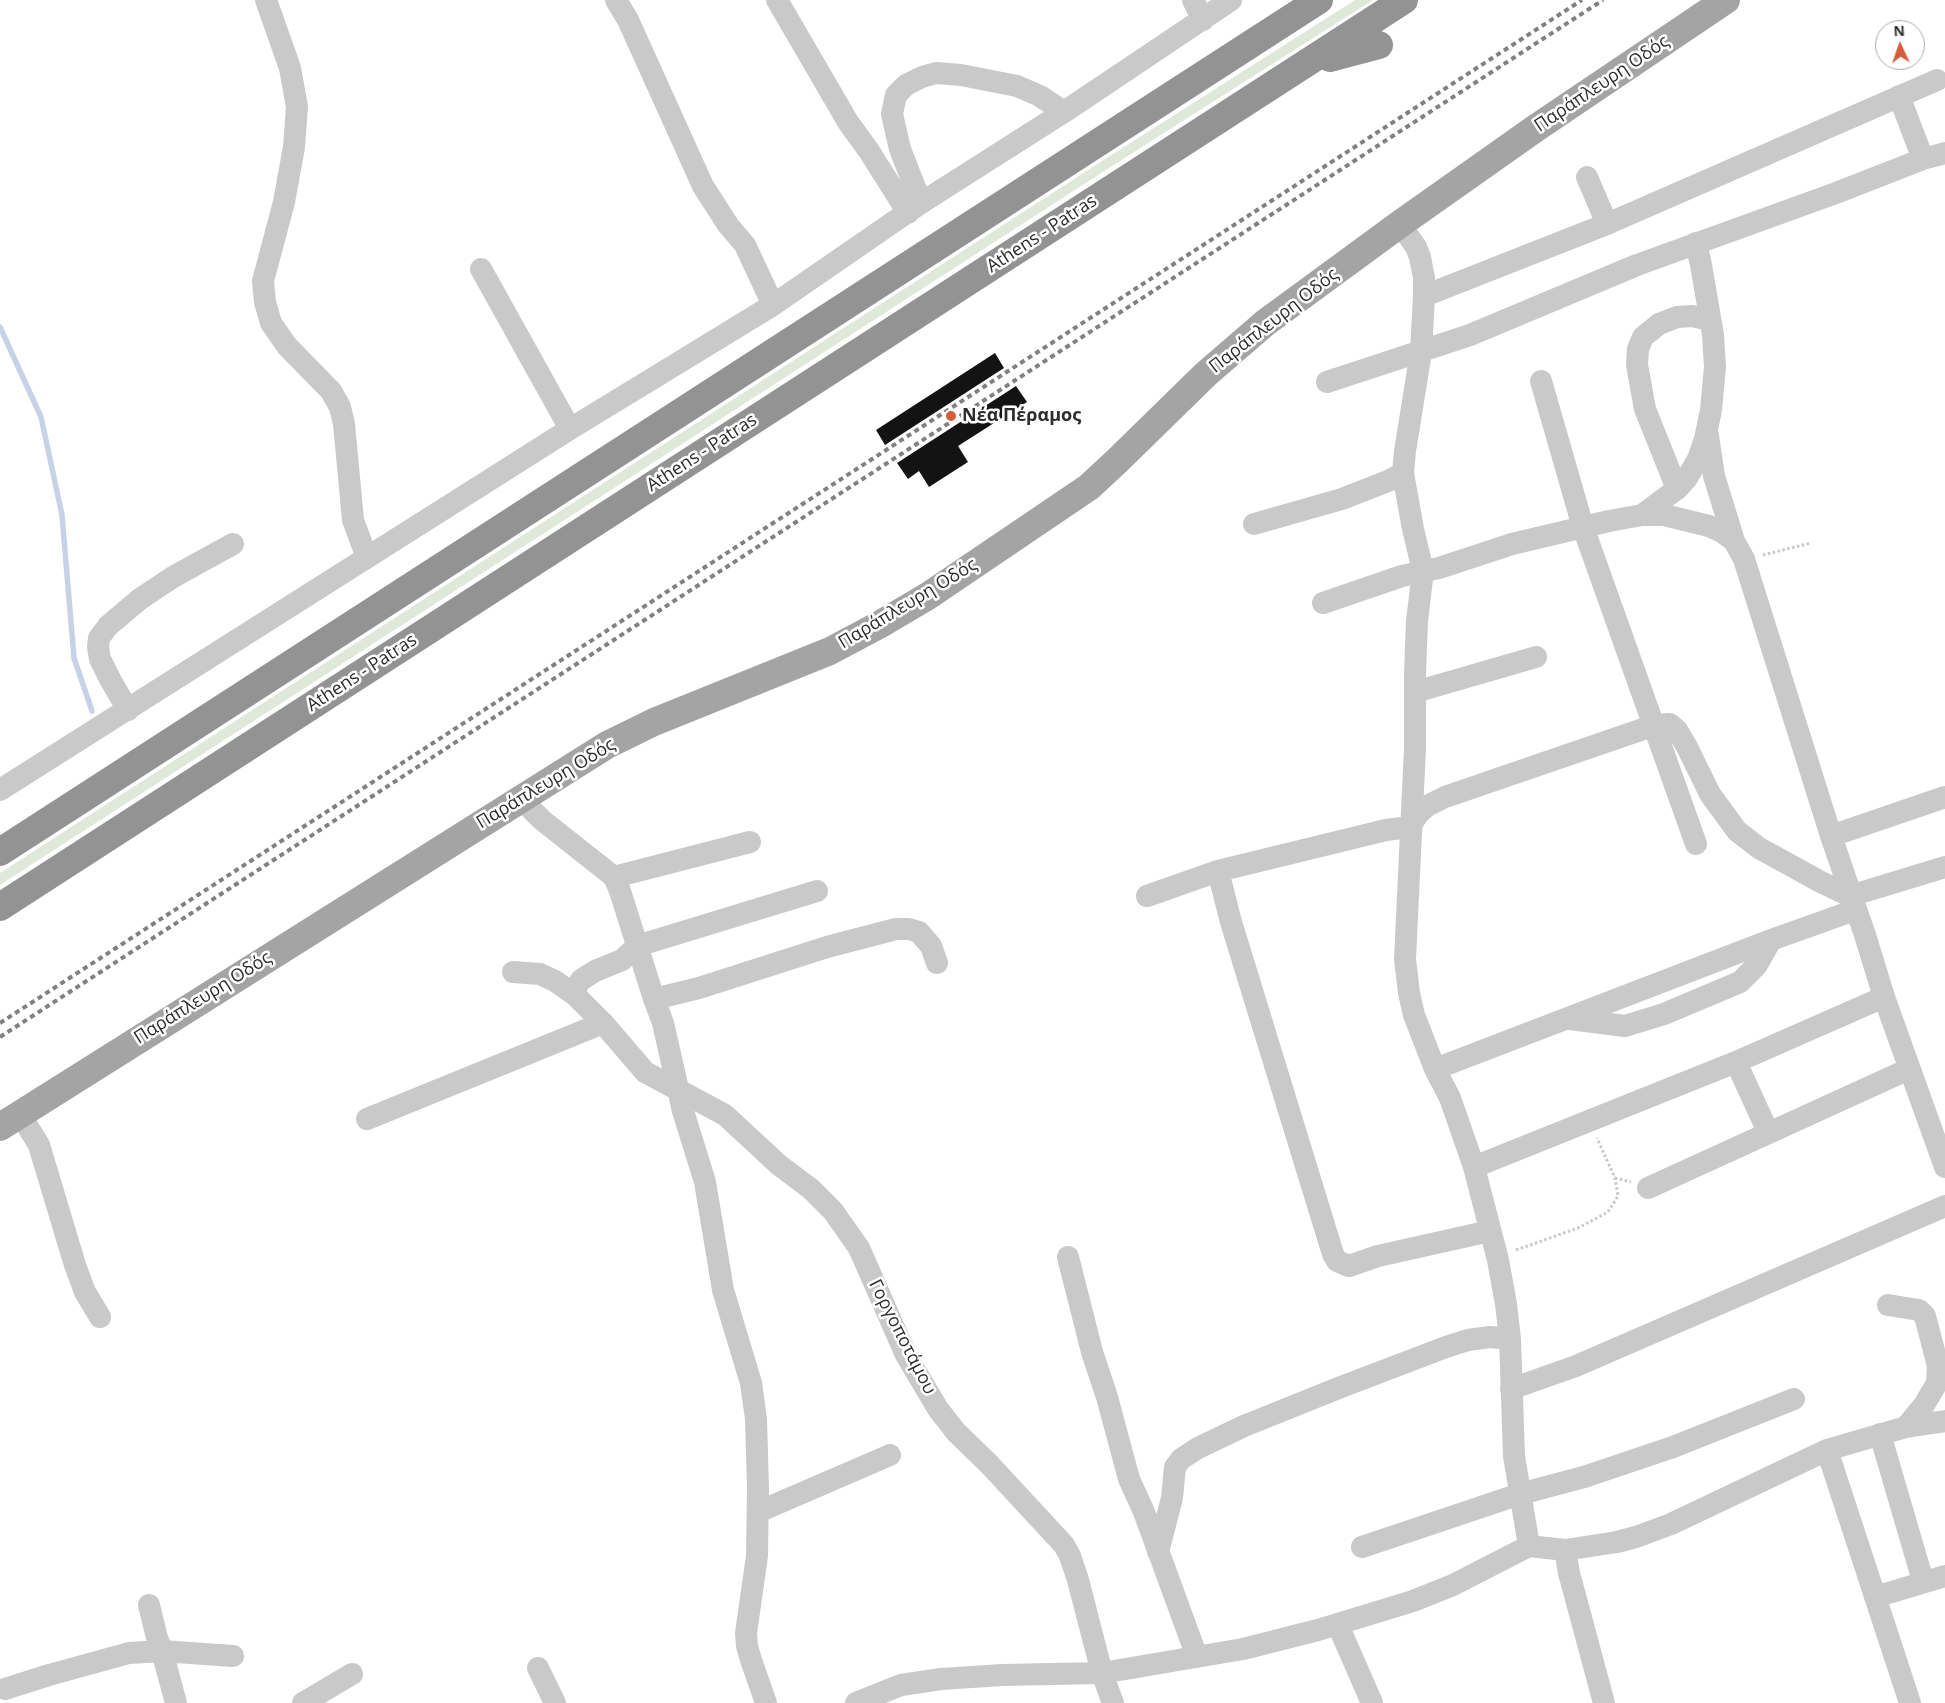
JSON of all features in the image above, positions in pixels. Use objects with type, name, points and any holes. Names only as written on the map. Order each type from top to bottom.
[{"type":"highway","points":[[1287,21],[1306,0]]},
{"type":"highway","points":[[0,852],[1319,0]]},
{"type":"highway","name":"Athens - Patras","points":[[0,907],[1404,0]]},
{"type":"highway","points":[[1304,64],[1379,45]]},
{"type":"main road","name":"Παράπλευρη Οδός","points":[[10,1120],[607,745],[654,722],[830,650],[879,625],[928,596],[1088,487],[1206,374],[1265,323],[1400,224],[1536,128],[1726,0]]},
{"type":"street","points":[[266,0],[290,68],[296,108],[294,147],[284,202],[263,281],[265,302],[271,323],[287,346],[331,391],[340,407],[344,424],[353,520],[367,558]]},
{"type":"street","points":[[616,0],[628,20],[703,186],[728,224],[745,244],[773,305]]},
{"type":"street","points":[[777,0],[848,122],[915,208]]},
{"type":"street","points":[[1193,0],[1203,20]]},
{"type":"street","points":[[0,790],[570,429],[773,305],[915,208],[1064,112],[1231,0]]},
{"type":"street","points":[[915,208],[892,114],[896,95],[906,85],[922,76],[936,73],[961,75],[1017,86],[1040,96],[1064,112]]},
{"type":"street","points":[[1424,296],[1607,224],[1936,80]]},
{"type":"street","points":[[1899,96],[1923,159]]},
{"type":"street","points":[[1327,382],[1470,335],[1637,265],[1836,193],[1923,159],[1945,153]]},
{"type":"street","points":[[1587,177],[1607,224]]},
{"type":"street","points":[[1400,224],[1416,247],[1424,278],[1421,352],[1403,473],[1422,571],[1417,621],[1405,959],[1414,1015],[1435,1069],[1450,1098],[1474,1167],[1498,1260],[1510,1339],[1514,1456],[1529,1546]]},
{"type":"street","points":[[1642,515],[1677,489],[1698,459],[1711,410],[1715,367],[1710,320],[1696,243]]},
{"type":"street","points":[[481,270],[570,429]]},
{"type":"street","points":[[1677,489],[1645,409],[1637,365],[1638,349],[1644,337],[1659,324],[1677,317],[1692,316],[1710,320]]},
{"type":"street","points":[[1541,381],[1583,527],[1696,844]]},
{"type":"street","points":[[1708,425],[1714,476],[1830,836],[1909,1069],[1945,1167]]},
{"type":"street","points":[[1254,524],[1342,499],[1403,473]]},
{"type":"street","points":[[1323,603],[1512,544],[1642,515],[1664,515],[1709,526],[1722,532],[1739,550]]},
{"type":"street","points":[[128,710],[100,659],[99,638],[108,626],[140,599],[173,577],[233,544]]},
{"type":"street","points":[[1415,692],[1536,657]]},
{"type":"street","points":[[1410,828],[1422,810],[1445,797],[1655,726],[1670,724],[1678,730],[1710,794],[1736,831],[1759,848],[1853,903]]},
{"type":"street","points":[[1830,836],[1945,797]]},
{"type":"street","points":[[520,798],[542,820],[614,877],[663,1023],[683,1111],[704,1182],[723,1290],[751,1383],[756,1419],[758,1512],[757,1556],[746,1633],[750,1660],[766,1703]]},
{"type":"street","points":[[1147,896],[1218,871],[1386,830],[1410,828]]},
{"type":"street","points":[[614,877],[750,842]]},
{"type":"street","points":[[1435,1069],[1772,940],[1853,903],[1945,867]]},
{"type":"street","points":[[1218,871],[1231,922],[1337,1262],[1349,1266],[1378,1256],[1490,1231]]},
{"type":"street","points":[[575,995],[575,989],[581,980],[595,971],[622,960],[637,946],[817,891]]},
{"type":"street","points":[[654,1000],[699,988],[827,947],[896,929],[909,929],[919,932],[931,946],[937,963]]},
{"type":"street","points":[[1566,1019],[1625,1026],[1664,1014],[1740,982],[1757,965],[1772,940]]},
{"type":"street","name":"Γοργοποτάμου","points":[[513,972],[540,974],[555,981],[575,995],[603,1023],[645,1072],[679,1088],[725,1115],[779,1165],[811,1189],[833,1211],[859,1248],[906,1354],[938,1409],[956,1432],[989,1464],[1064,1545],[1070,1556],[1102,1672],[1113,1703]]},
{"type":"street","points":[[1474,1167],[1736,1062],[1884,996]]},
{"type":"street","points":[[367,1119],[603,1023]]},
{"type":"street","points":[[1736,1062],[1768,1132]]},
{"type":"street","points":[[1648,1188],[1909,1069]]},
{"type":"street","points":[[10,1120],[38,1145],[75,1265],[86,1292],[100,1317]]},
{"type":"street","points":[[1511,1389],[1576,1366],[1945,1206]]},
{"type":"street","points":[[1068,1257],[1092,1352],[1107,1397],[1129,1479],[1197,1657]]},
{"type":"street","points":[[1888,1305],[1914,1308],[1925,1316],[1938,1366],[1941,1391],[1924,1405],[1906,1427]]},
{"type":"street","points":[[1158,1552],[1172,1498],[1176,1467],[1181,1460],[1198,1448],[1244,1426],[1446,1347],[1468,1340],[1510,1339]]},
{"type":"street","points":[[1362,1547],[1520,1494],[1602,1471],[1673,1447],[1794,1399]]},
{"type":"street","points":[[856,1703],[901,1685],[941,1679],[1049,1672],[1102,1672],[1243,1650],[1338,1625],[1413,1602],[1453,1585],[1529,1546],[1565,1550],[1617,1542],[1655,1531],[1827,1450],[1906,1427],[1945,1421]]},
{"type":"street","points":[[1880,1434],[1923,1581]]},
{"type":"street","points":[[1827,1450],[1910,1703]]},
{"type":"street","points":[[758,1512],[890,1455]]},
{"type":"street","points":[[1565,1550],[1569,1573],[1604,1703]]},
{"type":"street","points":[[1874,1597],[1945,1576]]},
{"type":"street","points":[[149,1605],[176,1703]]},
{"type":"street","points":[[1338,1625],[1372,1703]]},
{"type":"street","points":[[5,1689],[129,1653],[162,1651],[233,1656]]},
{"type":"street","points":[[538,1668],[555,1703]]},
{"type":"street","points":[[303,1703],[352,1674]]},
{"type":"path","points":[[1739,550],[1811,543]]},
{"type":"path","points":[[1498,1260],[1522,1247],[1578,1228],[1608,1212],[1618,1196],[1614,1178],[1606,1155],[1587,1122]]},
{"type":"green space","points":[[1355,0],[1373,0],[1109,168],[0,885],[0,873],[1102,161]]},
{"type":"building","points":[[995,353],[1004,368],[885,445],[876,430]]},
{"type":"building","points":[[1016,386],[1027,402],[958,446],[968,462],[929,487],[919,471],[908,479],[897,463]]},
{"type":"waterway","points":[[0,327],[41,417],[62,515],[74,658],[92,711]]},
{"type":"railway","points":[[0,1023],[1582,0]]},
{"type":"railway","points":[[0,1037],[1603,0]]},
{"type":"place","name":"Νέα Πέραμος","points":[[951,416]]}]
